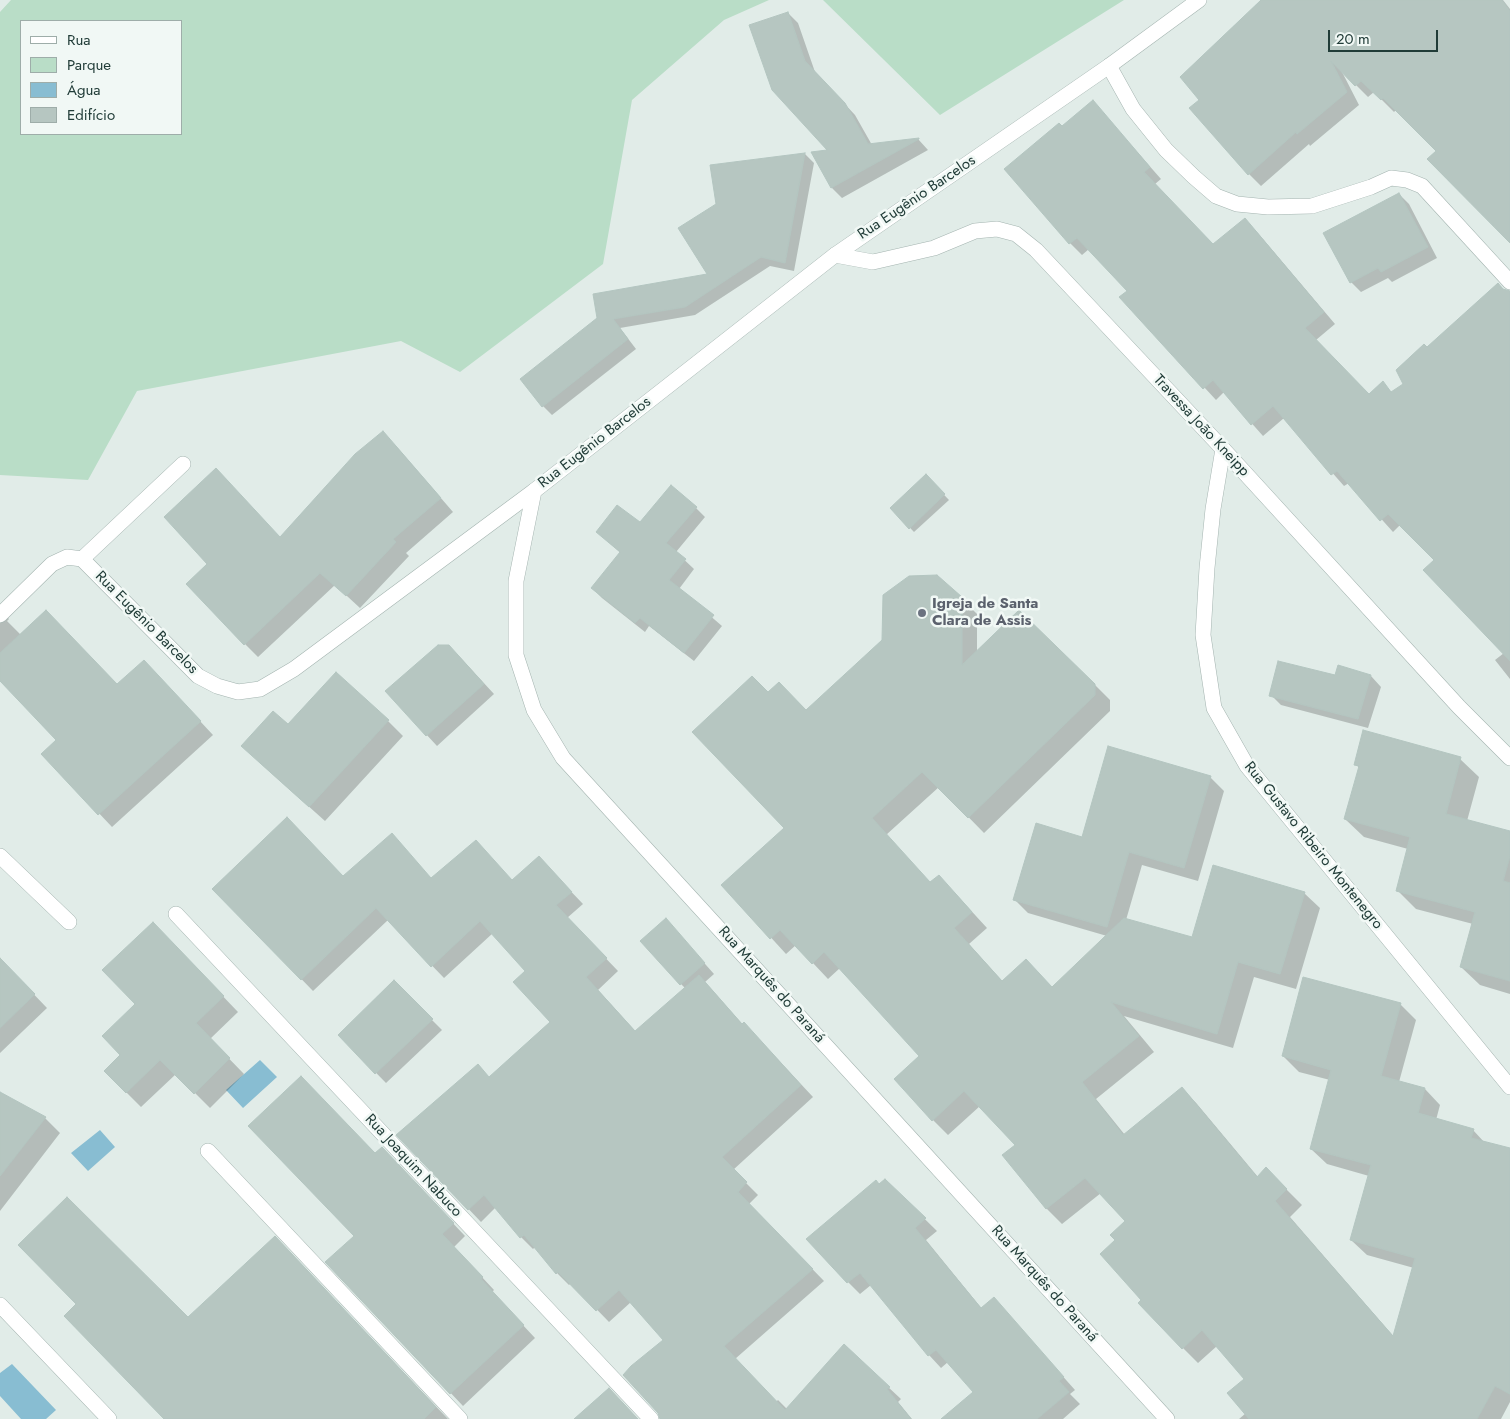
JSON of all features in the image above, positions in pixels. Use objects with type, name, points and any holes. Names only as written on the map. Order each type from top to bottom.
[{"type":"street","name":"Rua Eugênio Barcelos","points":[[0,615],[52,564],[68,557],[82,560],[198,676],[217,686],[238,692],[260,689],[294,668],[534,491],[834,255],[1109,66],[1200,0]]},
{"type":"street","points":[[1109,66],[1133,108],[1166,150],[1216,196],[1236,204],[1268,207],[1312,206],[1371,187],[1391,178],[1407,180],[1422,186],[1510,282]]},
{"type":"street","name":"Travessa João Kneipp","points":[[834,255],[873,262],[934,248],[976,231],[997,229],[1016,234],[1036,250],[1223,449],[1459,707],[1510,758]]},
{"type":"street","name":"Rua Gustavo Ribeiro Montenegro","points":[[1223,449],[1208,558],[1203,635],[1214,708],[1247,766],[1510,1087]]},
{"type":"street","points":[[82,560],[183,464]]},
{"type":"street","name":"Rua Marquês do Paraná","points":[[534,491],[516,581],[516,655],[534,710],[563,758],[1167,1419]]},
{"type":"street","points":[[0,856],[69,922]]},
{"type":"street","name":"Rua Joaquim Nabuco","points":[[176,914],[651,1419]]},
{"type":"street","points":[[208,1151],[460,1419]]},
{"type":"street","points":[[0,1305],[109,1419]]},
{"type":"green space","points":[[11,0],[769,0],[724,20],[632,100],[603,264],[460,372],[401,341],[137,391],[88,480],[0,475],[0,12]]},
{"type":"green space","points":[[823,0],[1124,0],[940,115]]},
{"type":"water","points":[[260,1060],[277,1077],[243,1108],[226,1090]]},
{"type":"water","points":[[100,1130],[115,1147],[88,1171],[71,1153]]},
{"type":"water","points":[[12,1364],[56,1410],[46,1419],[21,1419],[0,1396],[0,1373]]},
{"type":"building","points":[[1261,0],[1502,0],[1510,11],[1510,243],[1427,159],[1436,151],[1383,98],[1381,100],[1361,81],[1355,86],[1331,61],[1347,92],[1297,134],[1296,132],[1248,175],[1189,108],[1199,100],[1180,77]]},
{"type":"building","points":[[788,12],[805,61],[845,103],[868,144],[919,139],[831,188],[811,152],[827,150],[772,90],[749,25]]},
{"type":"building","points":[[1093,100],[1150,167],[1144,172],[1213,244],[1245,218],[1324,312],[1305,328],[1369,394],[1383,381],[1391,392],[1403,384],[1396,370],[1424,344],[1427,347],[1498,283],[1503,289],[1510,291],[1510,661],[1423,570],[1434,560],[1388,514],[1380,521],[1337,471],[1331,475],[1273,406],[1251,425],[1213,380],[1203,389],[1119,297],[1127,291],[1077,238],[1069,244],[1004,169],[1059,123],[1062,126]]},
{"type":"building","points":[[805,153],[785,263],[761,257],[685,307],[613,319],[628,339],[542,407],[520,379],[597,318],[593,294],[707,274],[678,228],[716,204],[710,165]]},
{"type":"building","points":[[1399,193],[1428,247],[1381,272],[1378,268],[1350,283],[1323,233]]},
{"type":"building","points":[[383,431],[441,498],[393,539],[396,542],[346,596],[320,573],[244,645],[186,584],[207,564],[164,517],[216,468],[280,537],[355,454]]},
{"type":"building","points":[[926,474],[945,494],[909,529],[890,508]]},
{"type":"building","points":[[671,485],[697,507],[666,543],[686,559],[669,580],[714,615],[684,653],[640,618],[635,623],[591,588],[620,552],[596,532],[617,505],[640,522]]},
{"type":"building","points":[[937,575],[962,597],[962,665],[1019,610],[1095,684],[1095,695],[968,818],[922,772],[872,818],[930,882],[939,875],[972,912],[954,928],[1002,981],[1026,959],[1052,987],[1124,918],[1192,937],[1213,865],[1305,892],[1280,974],[1238,962],[1217,1034],[1111,1002],[1139,1036],[1082,1082],[1123,1135],[1182,1087],[1257,1177],[1266,1167],[1287,1189],[1275,1201],[1393,1336],[1415,1258],[1350,1240],[1371,1165],[1310,1149],[1331,1070],[1282,1056],[1303,977],[1401,1003],[1381,1076],[1425,1088],[1418,1113],[1474,1129],[1471,1138],[1510,1148],[1510,1394],[1495,1386],[1477,1419],[1249,1419],[1227,1393],[1244,1379],[1202,1330],[1182,1349],[1138,1303],[1141,1300],[1100,1254],[1115,1240],[1110,1235],[1125,1221],[1085,1178],[1046,1209],[1002,1155],[1015,1145],[964,1091],[932,1121],[894,1079],[919,1056],[824,952],[812,964],[780,930],[770,939],[721,885],[784,828],[692,732],[752,676],[768,692],[779,682],[806,710],[882,640],[883,595],[909,576]]},
{"type":"building","points":[[46,610],[117,684],[144,660],[201,721],[98,815],[41,754],[56,740],[0,681],[0,653]]},
{"type":"building","points":[[438,645],[449,645],[484,684],[426,736],[385,691]]},
{"type":"building","points":[[1278,661],[1335,675],[1338,665],[1371,675],[1358,719],[1269,696]]},
{"type":"building","points":[[336,672],[389,720],[309,807],[241,746],[273,711],[288,724]]},
{"type":"building","points":[[1363,730],[1461,757],[1446,814],[1510,831],[1510,856],[1503,881],[1510,883],[1510,981],[1460,967],[1475,912],[1396,891],[1410,837],[1344,819],[1359,766],[1354,765]]},
{"type":"building","points":[[1108,746],[1211,776],[1184,868],[1129,852],[1107,927],[1013,900],[1036,823],[1082,837]]},
{"type":"building","points":[[287,817],[343,876],[392,833],[431,878],[476,840],[512,880],[539,856],[572,892],[556,905],[607,958],[586,977],[635,1031],[699,975],[742,1024],[744,1022],[801,1085],[722,1157],[747,1182],[738,1192],[813,1269],[724,1346],[785,1410],[844,1344],[890,1387],[887,1389],[911,1419],[660,1419],[658,1413],[623,1375],[631,1366],[663,1340],[619,1290],[596,1311],[558,1272],[556,1274],[524,1235],[520,1238],[484,1195],[468,1210],[396,1135],[478,1064],[489,1077],[550,1022],[513,982],[525,971],[480,921],[431,967],[376,908],[301,980],[212,889]]},
{"type":"building","points":[[666,918],[705,963],[680,985],[640,941]]},
{"type":"building","points":[[153,922],[224,996],[196,1023],[230,1058],[194,1094],[160,1060],[126,1093],[104,1071],[120,1055],[102,1036],[135,1004],[102,970]]},
{"type":"building","points":[[0,958],[35,994],[0,1028]]},
{"type":"building","points":[[394,980],[433,1019],[375,1074],[338,1035]]},
{"type":"building","points":[[301,1076],[375,1153],[382,1147],[454,1223],[442,1234],[483,1277],[481,1279],[524,1325],[450,1394],[325,1262],[354,1236],[248,1126]]},
{"type":"building","points":[[0,1092],[46,1117],[0,1176]]},
{"type":"building","points":[[885,1179],[926,1218],[915,1228],[981,1308],[994,1297],[1064,1377],[1059,1381],[1069,1392],[1037,1419],[941,1419],[973,1392],[936,1350],[928,1356],[860,1273],[847,1283],[806,1239],[876,1180],[879,1184]]},
{"type":"building","points":[[67,1197],[188,1317],[275,1236],[436,1407],[424,1419],[164,1419],[64,1316],[76,1304],[18,1245]]},
{"type":"building","points":[[609,1388],[638,1419],[574,1419]]},
{"type":"place","name":"Igreja de Santa Clara de Assis","points":[[922,613]]}]
